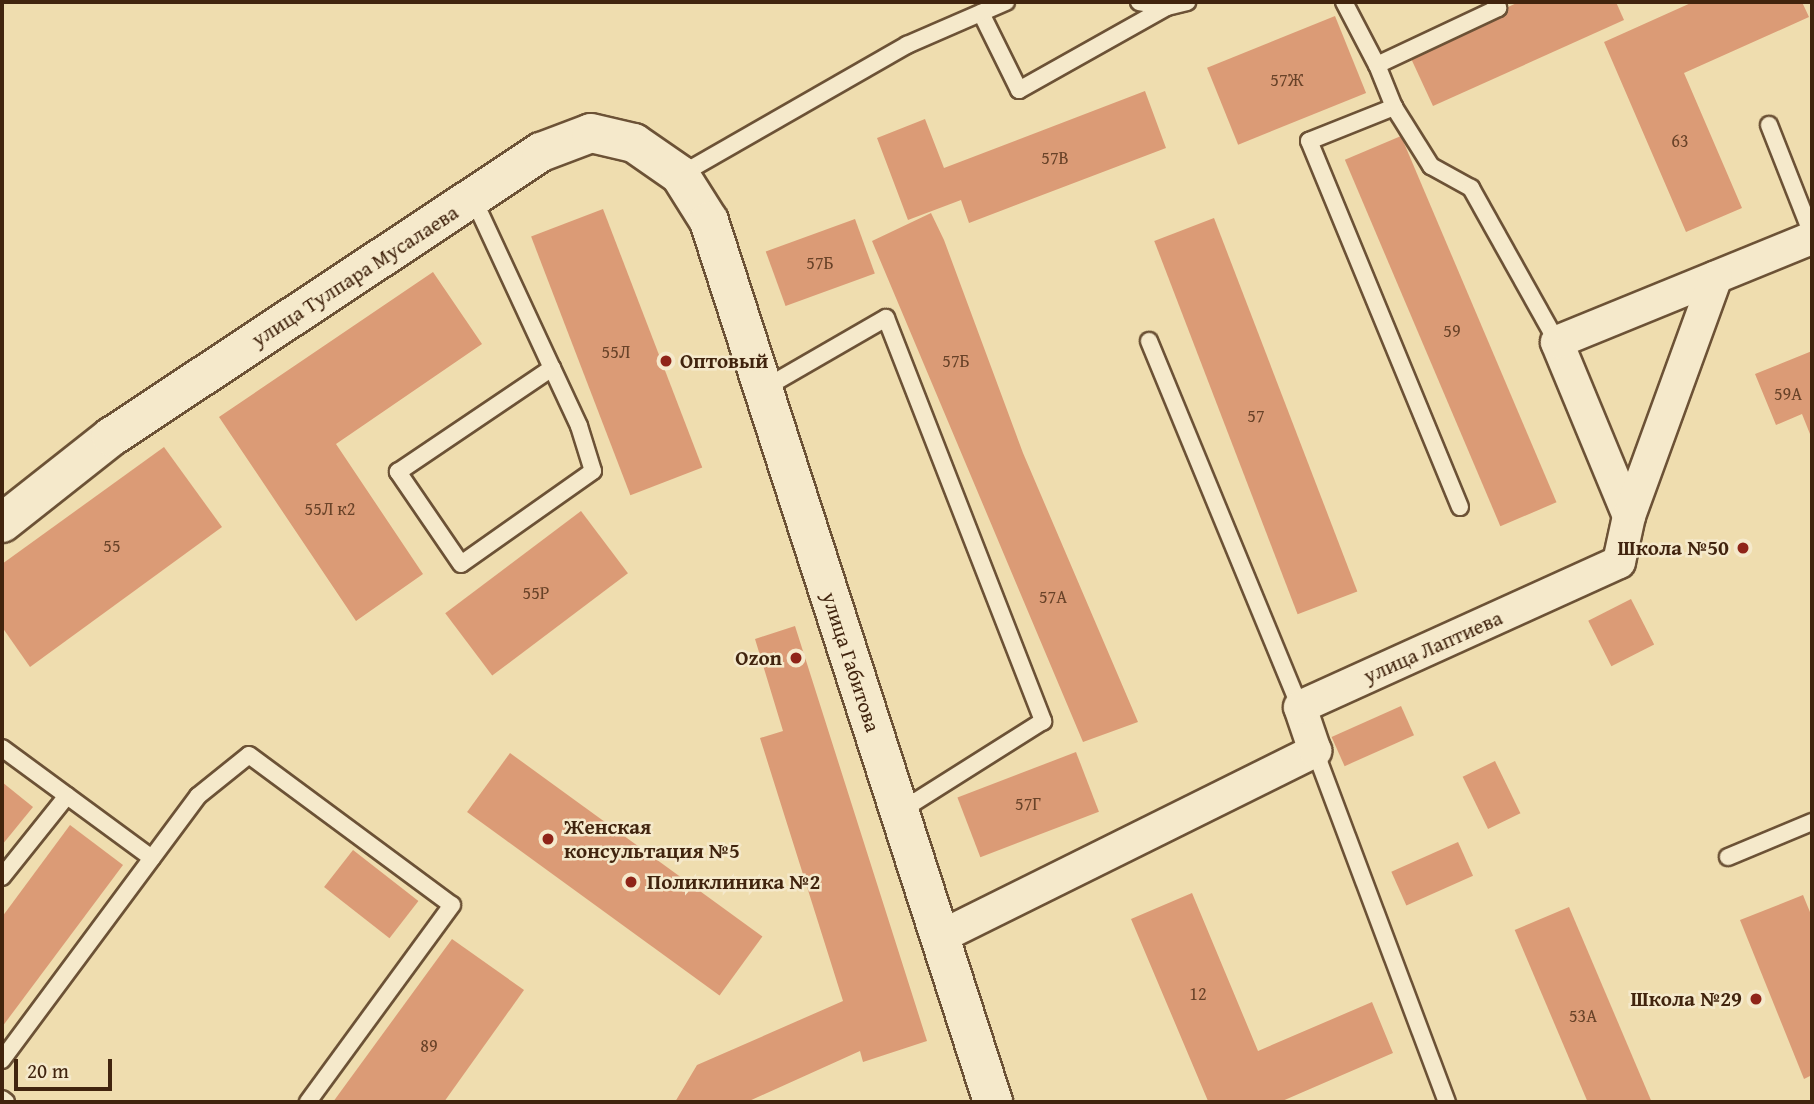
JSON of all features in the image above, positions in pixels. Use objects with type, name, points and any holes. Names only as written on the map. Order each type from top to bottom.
[{"type":"street","name":"улица Тулпара Мусалаева","points":[[2,523],[111,437],[541,152],[591,133],[634,143],[680,175],[709,221]]},
{"type":"street","name":"улица Габитова","points":[[709,221],[993,1102]]},
{"type":"street","points":[[1629,516],[1557,342],[1812,236]]},
{"type":"street","name":"улица Лаптиева","points":[[1300,707],[1619,562],[1629,516],[1716,278]]},
{"type":"street","points":[[940,937],[1315,751],[1300,707]]},
{"type":"lane","points":[[680,175],[907,46],[1006,2]]},
{"type":"lane","points":[[1139,2],[1167,7]]},
{"type":"lane","points":[[981,13],[1019,90],[1167,7],[1187,2]]},
{"type":"lane","points":[[1344,2],[1377,65],[1394,107],[1431,166],[1471,188],[1557,342]]},
{"type":"lane","points":[[1377,65],[1498,8],[1495,2]]},
{"type":"lane","points":[[1394,107],[1308,141],[1460,507]]},
{"type":"lane","points":[[1769,125],[1812,236]]},
{"type":"lane","points":[[473,198],[579,426],[593,471],[461,564],[398,472],[552,369]]},
{"type":"lane","points":[[763,389],[886,318],[1043,722],[899,811]]},
{"type":"lane","points":[[1149,341],[1300,707]]},
{"type":"lane","points":[[2,748],[152,858]]},
{"type":"lane","points":[[1315,751],[1447,1102]]},
{"type":"lane","points":[[2,1060],[198,796],[249,755],[452,905],[308,1102]]},
{"type":"lane","points":[[2,877],[67,796]]},
{"type":"lane","points":[[1728,857],[1812,822]]},
{"type":"lane","points":[[2,1099],[6,1102]]},
{"type":"building","points":[[1519,2],[1616,2],[1624,20],[1433,106],[1408,52]]},
{"type":"building","points":[[1693,2],[1802,2],[1809,17],[1684,73],[1742,208],[1686,232],[1604,42]]},
{"type":"building","points":[[1335,16],[1366,93],[1238,145],[1207,68]]},
{"type":"building","points":[[1145,91],[1166,148],[969,223],[961,200],[908,220],[877,138],[925,119],[944,168]]},
{"type":"building","points":[[1401,136],[1557,502],[1500,526],[1345,160]]},
{"type":"building","points":[[603,209],[702,468],[630,495],[531,237]]},
{"type":"building","points":[[931,213],[944,240],[1023,453],[1138,722],[1083,742],[872,241]]},
{"type":"building","points":[[1214,218],[1357,591],[1298,614],[1154,241]]},
{"type":"building","points":[[855,219],[875,274],[786,306],[766,251]]},
{"type":"building","points":[[433,272],[482,344],[336,444],[423,574],[356,621],[219,417]]},
{"type":"building","points":[[1812,351],[1812,439],[1802,414],[1776,425],[1755,374]]},
{"type":"building","points":[[164,447],[222,527],[30,667],[2,627],[2,564]]},
{"type":"building","points":[[581,511],[628,573],[492,676],[445,613]]},
{"type":"building","points":[[1631,599],[1654,644],[1611,666],[1588,621]]},
{"type":"building","points":[[795,626],[927,1041],[863,1062],[860,1051],[747,1102],[675,1102],[697,1065],[843,1001],[760,738],[783,731],[755,639]]},
{"type":"building","points":[[1401,706],[1414,735],[1345,766],[1332,737]]},
{"type":"building","points":[[1076,752],[1099,812],[980,857],[957,798]]},
{"type":"building","points":[[510,753],[762,936],[720,995],[467,812]]},
{"type":"building","points":[[1495,761],[1520,813],[1488,829],[1463,777]]},
{"type":"building","points":[[2,782],[33,807],[2,845]]},
{"type":"building","points":[[70,825],[123,865],[2,1027],[2,917]]},
{"type":"building","points":[[1458,842],[1473,876],[1406,905],[1391,872]]},
{"type":"building","points":[[353,850],[418,901],[389,938],[324,887]]},
{"type":"building","points":[[1192,893],[1258,1051],[1372,1002],[1393,1053],[1280,1102],[1208,1101],[1131,919]]},
{"type":"building","points":[[1803,895],[1812,917],[1812,1075],[1804,1079],[1740,920]]},
{"type":"building","points":[[1569,907],[1652,1102],[1588,1102],[1515,930]]},
{"type":"building","points":[[452,939],[524,990],[444,1102],[333,1102]]},
{"type":"place","name":"Оптовый","points":[[666,361]]},
{"type":"place","name":"Школа №50","points":[[1743,548]]},
{"type":"place","name":"Ozon","points":[[796,658]]},
{"type":"place","name":"Женская консультация №5","points":[[548,839]]},
{"type":"place","name":"Поликлиника №2","points":[[631,882]]},
{"type":"place","name":"Школа №29","points":[[1756,999]]}]
